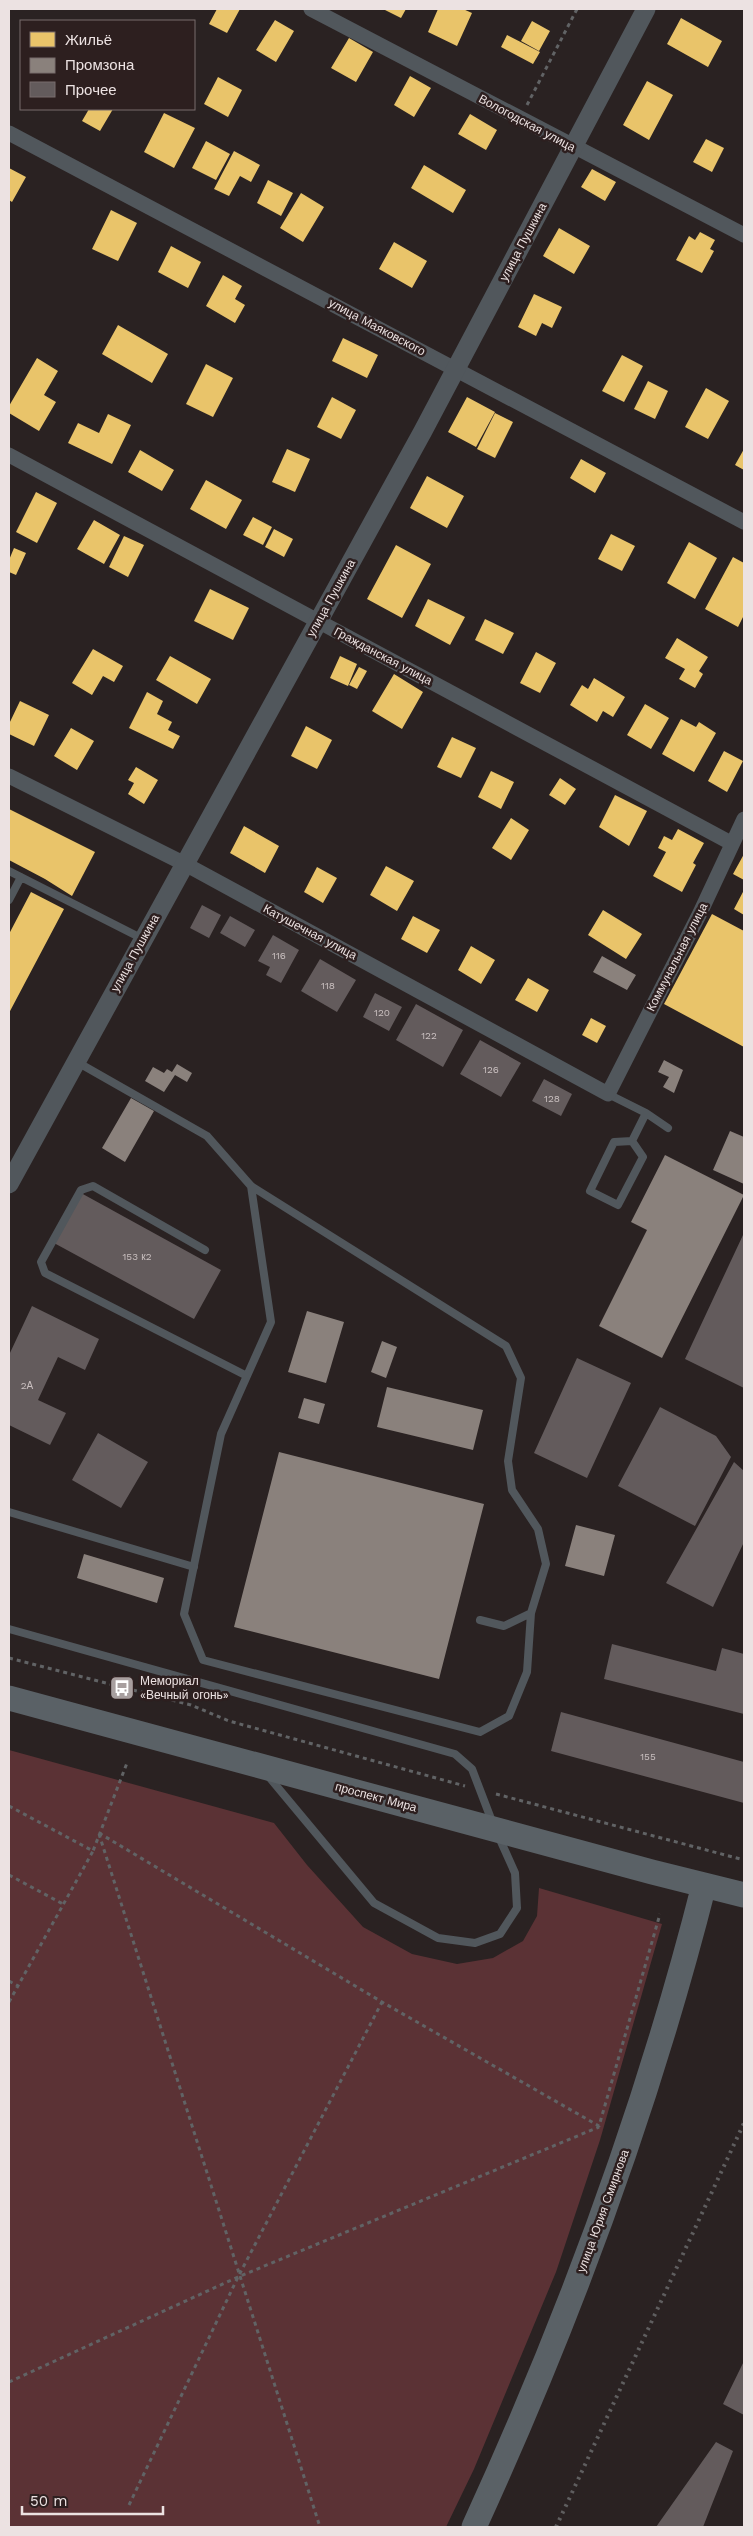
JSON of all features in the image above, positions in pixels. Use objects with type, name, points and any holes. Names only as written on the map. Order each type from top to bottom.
[{"type":"main road","name":"проспект Мира","points":[[9,1698],[496,1829],[726,1887]]},
{"type":"main road","name":"улица Юрия Смирнова","points":[[474,2527],[579,2279],[726,1887]]},
{"type":"street","name":"Вологодская улица","points":[[311,9],[744,235]]},
{"type":"street","name":"улица Пушкина","points":[[9,1184],[456,369],[646,9]]},
{"type":"street","name":"улица Маяковского","points":[[9,133],[744,522]]},
{"type":"street","name":"Гражданская улица","points":[[9,455],[731,843]]},
{"type":"street","name":"Катушечная улица","points":[[9,776],[185,864],[608,1094]]},
{"type":"street","name":"Коммунальная улица","points":[[608,1094],[700,913],[731,843],[744,819]]},
{"type":"lane","points":[[9,871],[143,939]]},
{"type":"lane","points":[[9,900],[21,877]]},
{"type":"lane","points":[[75,1061],[208,1136],[251,1186],[506,1346],[520,1378],[508,1461],[512,1490],[538,1529],[546,1564],[531,1613],[527,1672],[510,1716],[480,1732],[203,1660],[184,1614],[221,1434],[271,1322],[251,1186]]},
{"type":"lane","points":[[608,1094],[646,1113],[668,1128]]},
{"type":"lane","points":[[632,1141],[646,1113]]},
{"type":"lane","points":[[632,1141],[643,1157],[618,1205],[590,1191],[614,1142],[632,1141]]},
{"type":"lane","points":[[205,1250],[93,1186],[81,1190],[41,1262],[45,1273],[247,1376]]},
{"type":"lane","points":[[9,1512],[194,1568]]},
{"type":"lane","points":[[480,1620],[504,1626],[531,1613]]},
{"type":"lane","points":[[9,1629],[455,1754],[472,1769],[515,1873],[517,1908],[500,1934],[475,1943],[438,1938],[374,1903],[259,1764]]},
{"type":"path","points":[[520,119],[577,9]]},
{"type":"path","points":[[9,1658],[191,1705],[230,1721],[744,1860]]},
{"type":"path","points":[[9,2002],[92,1851],[127,1763]]},
{"type":"path","points":[[9,1806],[92,1851]]},
{"type":"path","points":[[99,1833],[382,2002],[599,2126]]},
{"type":"path","points":[[99,1833],[238,2277],[320,2527]]},
{"type":"path","points":[[9,1875],[63,1904]]},
{"type":"path","points":[[599,2126],[660,1914]]},
{"type":"path","points":[[9,1981],[18,1986]]},
{"type":"path","points":[[129,2506],[238,2277],[382,2002]]},
{"type":"path","points":[[9,2382],[238,2277],[599,2126]]},
{"type":"shaded area","points":[[9,1750],[274,1823],[307,1865],[363,1927],[412,1954],[457,1964],[493,1958],[523,1941],[537,1916],[539,1888],[662,1924],[600,2140],[556,2272],[474,2469],[446,2527],[9,2527]]},
{"type":"building: Жильё","points":[[217,9],[240,9],[227,33],[209,24]]},
{"type":"building: Жильё","points":[[383,9],[406,9],[401,18]]},
{"type":"building: Жильё","points":[[438,9],[463,9],[472,13],[457,46],[428,32]]},
{"type":"building: Жильё","points":[[681,18],[722,41],[708,67],[667,44]]},
{"type":"building: Жильё","points":[[275,20],[294,31],[276,62],[256,50]]},
{"type":"building: Жильё","points":[[532,21],[550,31],[539,51],[521,41]]},
{"type":"building: Жильё","points":[[507,35],[540,52],[533,64],[501,47]]},
{"type":"building: Жильё","points":[[349,38],[373,52],[356,82],[331,68]]},
{"type":"building: Жильё","points":[[410,76],[431,88],[414,117],[394,105]]},
{"type":"building: Жильё","points":[[218,77],[242,90],[228,117],[204,104]]},
{"type":"building: Жильё","points":[[647,81],[673,95],[649,140],[623,125]]},
{"type":"building: Жильё","points":[[88,110],[112,110],[100,131],[82,121]]},
{"type":"building: Жильё","points":[[164,113],[195,128],[174,168],[144,152]]},
{"type":"building: Жильё","points":[[470,114],[497,130],[486,150],[458,134]]},
{"type":"building: Жильё","points":[[706,139],[724,148],[712,172],[693,162]]},
{"type":"building: Жильё","points":[[206,141],[230,154],[216,180],[192,168]]},
{"type":"building: Жильё","points":[[234,151],[260,165],[251,182],[240,176],[229,196],[214,189]]},
{"type":"building: Жильё","points":[[424,165],[466,190],[453,213],[411,188]]},
{"type":"building: Жильё","points":[[9,168],[26,177],[12,202],[9,200]]},
{"type":"building: Жильё","points":[[592,169],[616,182],[605,201],[581,187]]},
{"type":"building: Жильё","points":[[268,180],[293,193],[281,216],[257,203]]},
{"type":"building: Жильё","points":[[301,193],[324,207],[303,242],[280,228]]},
{"type":"building: Жильё","points":[[111,210],[137,223],[118,261],[92,249]]},
{"type":"building: Жильё","points":[[559,228],[590,246],[574,274],[543,256]]},
{"type":"building: Жильё","points":[[700,232],[715,240],[710,249],[714,251],[702,273],[676,260],[689,236],[695,240]]},
{"type":"building: Жильё","points":[[394,242],[427,261],[412,288],[379,269]]},
{"type":"building: Жильё","points":[[171,246],[201,262],[188,288],[158,272]]},
{"type":"building: Жильё","points":[[223,275],[242,286],[235,299],[245,305],[235,323],[206,306]]},
{"type":"building: Жильё","points":[[534,294],[562,307],[552,328],[542,323],[536,336],[518,327]]},
{"type":"building: Жильё","points":[[118,325],[168,354],[152,383],[102,354]]},
{"type":"building: Жильё","points":[[343,338],[378,355],[367,378],[332,361]]},
{"type":"building: Жильё","points":[[622,355],[643,366],[624,402],[602,391]]},
{"type":"building: Жильё","points":[[37,358],[58,371],[44,395],[56,402],[39,431],[9,413],[9,406]]},
{"type":"building: Жильё","points":[[206,364],[233,378],[213,417],[186,404]]},
{"type":"building: Жильё","points":[[648,381],[668,391],[655,419],[634,409]]},
{"type":"building: Жильё","points":[[706,388],[729,401],[708,439],[685,427]]},
{"type":"building: Жильё","points":[[332,397],[356,410],[341,439],[317,427]]},
{"type":"building: Жильё","points":[[467,397],[495,412],[476,447],[448,432]]},
{"type":"building: Жильё","points":[[495,413],[513,422],[495,458],[477,449]]},
{"type":"building: Жильё","points":[[108,414],[131,425],[112,464],[68,443],[78,423],[99,433]]},
{"type":"building: Жильё","points":[[287,449],[310,459],[295,492],[272,482]]},
{"type":"building: Жильё","points":[[744,449],[744,470],[735,465]]},
{"type":"building: Жильё","points":[[140,450],[174,470],[162,491],[128,472]]},
{"type":"building: Жильё","points":[[581,459],[606,473],[595,493],[570,478]]},
{"type":"building: Жильё","points":[[427,476],[464,496],[447,528],[410,508]]},
{"type":"building: Жильё","points":[[206,480],[242,500],[226,529],[190,509]]},
{"type":"building: Жильё","points":[[36,492],[57,503],[37,543],[16,532]]},
{"type":"building: Жильё","points":[[253,517],[272,527],[263,545],[243,535]]},
{"type":"building: Жильё","points":[[94,520],[120,535],[104,564],[77,549]]},
{"type":"building: Жильё","points":[[274,529],[293,539],[284,557],[265,547]]},
{"type":"building: Жильё","points":[[611,534],[635,546],[622,571],[598,559]]},
{"type":"building: Жильё","points":[[124,536],[144,545],[128,577],[109,567]]},
{"type":"building: Жильё","points":[[689,542],[717,558],[695,599],[667,583]]},
{"type":"building: Жильё","points":[[396,545],[431,564],[402,618],[367,599]]},
{"type":"building: Жильё","points":[[14,548],[26,553],[16,575],[9,572],[9,560]]},
{"type":"building: Жильё","points":[[733,557],[744,563],[744,615],[738,627],[705,609]]},
{"type":"building: Жильё","points":[[210,589],[249,608],[233,640],[194,621]]},
{"type":"building: Жильё","points":[[428,599],[465,617],[450,645],[415,626]]},
{"type":"building: Жильё","points":[[485,619],[514,633],[503,654],[475,640]]},
{"type":"building: Жильё","points":[[677,638],[708,657],[699,671],[703,674],[695,688],[679,679],[685,669],[665,658]]},
{"type":"building: Жильё","points":[[93,649],[123,666],[114,682],[103,676],[92,695],[72,683]]},
{"type":"building: Жильё","points":[[536,652],[556,663],[540,693],[520,683]]},
{"type":"building: Жильё","points":[[170,656],[211,679],[197,704],[156,680]]},
{"type":"building: Жильё","points":[[340,656],[357,664],[348,686],[330,678]]},
{"type":"building: Жильё","points":[[359,667],[367,671],[357,689],[349,685]]},
{"type":"building: Жильё","points":[[394,674],[423,692],[402,729],[372,711]]},
{"type":"building: Жильё","points":[[594,678],[625,697],[613,717],[603,711],[597,722],[570,705],[582,685],[588,689]]},
{"type":"building: Жильё","points":[[147,692],[163,701],[157,714],[172,722],[168,730],[180,736],[173,749],[129,728]]},
{"type":"building: Жильё","points":[[20,701],[49,715],[34,746],[9,734],[9,724]]},
{"type":"building: Жильё","points":[[645,704],[669,718],[651,749],[627,735]]},
{"type":"building: Жильё","points":[[681,719],[696,727],[699,722],[716,733],[694,772],[662,754]]},
{"type":"building: Жильё","points":[[306,726],[332,740],[317,769],[291,756]]},
{"type":"building: Жильё","points":[[71,728],[94,741],[77,770],[54,756]]},
{"type":"building: Жильё","points":[[452,737],[476,748],[461,778],[437,767]]},
{"type":"building: Жильё","points":[[724,751],[743,761],[727,792],[708,781]]},
{"type":"building: Жильё","points":[[136,767],[158,780],[144,804],[128,794],[134,783],[128,780]]},
{"type":"building: Жильё","points":[[491,771],[514,782],[501,809],[478,797]]},
{"type":"building: Жильё","points":[[560,778],[576,789],[565,805],[549,795]]},
{"type":"building: Жильё","points":[[615,795],[647,811],[629,846],[599,827]]},
{"type":"building: Жильё","points":[[9,809],[95,852],[72,896],[9,860]]},
{"type":"building: Жильё","points":[[511,818],[529,830],[511,860],[492,848]]},
{"type":"building: Жильё","points":[[244,826],[279,846],[265,873],[230,853]]},
{"type":"building: Жильё","points":[[678,829],[704,843],[693,863],[696,865],[682,892],[653,876],[666,852],[658,848],[664,836],[672,840]]},
{"type":"building: Жильё","points":[[744,854],[744,880],[733,874]]},
{"type":"building: Жильё","points":[[386,866],[414,881],[397,911],[370,895]]},
{"type":"building: Жильё","points":[[317,867],[337,878],[323,903],[304,892]]},
{"type":"building: Жильё","points":[[744,890],[744,915],[734,909]]},
{"type":"building: Жильё","points":[[31,892],[64,909],[9,1013],[9,934]]},
{"type":"building: Жильё","points":[[603,910],[642,934],[626,959],[588,935]]},
{"type":"building: Жильё","points":[[712,914],[744,931],[744,1047],[664,1004]]},
{"type":"building: Жильё","points":[[413,916],[440,930],[427,953],[401,939]]},
{"type":"building: Жильё","points":[[471,946],[495,960],[481,984],[458,970]]},
{"type":"building: Жильё","points":[[528,978],[549,990],[537,1012],[515,1000]]},
{"type":"building: Жильё","points":[[591,1018],[606,1026],[597,1043],[582,1035]]},
{"type":"building: Промзона","points":[[602,956],[636,975],[627,990],[593,972]]},
{"type":"building: Промзона","points":[[664,1060],[683,1070],[674,1093],[663,1087],[669,1077],[658,1072]]},
{"type":"building: Промзона","points":[[177,1064],[192,1073],[187,1082],[175,1075],[164,1092],[145,1081],[153,1067],[164,1073],[167,1069],[172,1072]]},
{"type":"building: Промзона","points":[[131,1098],[154,1111],[125,1162],[102,1148]]},
{"type":"building: Промзона","points":[[730,1131],[744,1137],[744,1184],[713,1170]]},
{"type":"building: Промзона","points":[[665,1155],[744,1195],[662,1358],[599,1326],[647,1230],[631,1222]]},
{"type":"building: Промзона","points":[[307,1311],[344,1322],[326,1383],[288,1372]]},
{"type":"building: Промзона","points":[[382,1341],[397,1347],[386,1378],[371,1372]]},
{"type":"building: Промзона","points":[[387,1387],[483,1410],[473,1450],[377,1427]]},
{"type":"building: Промзона","points":[[304,1398],[325,1404],[319,1424],[298,1418]]},
{"type":"building: Промзона","points":[[279,1452],[484,1504],[439,1679],[234,1627]]},
{"type":"building: Промзона","points":[[576,1525],[615,1535],[604,1576],[565,1566]]},
{"type":"building: Промзона","points":[[84,1554],[164,1578],[157,1603],[77,1578]]},
{"type":"building: Прочее","points":[[202,905],[221,915],[209,938],[190,928]]},
{"type":"building: Прочее","points":[[230,916],[255,930],[245,947],[220,933]]},
{"type":"building: Прочее","points":[[273,935],[299,950],[281,983],[266,975],[270,967],[258,961]]},
{"type":"building: Прочее","points":[[320,959],[356,980],[337,1012],[301,991]]},
{"type":"building: Прочее","points":[[375,993],[402,1007],[389,1031],[363,1017]]},
{"type":"building: Прочее","points":[[416,1004],[463,1030],[443,1067],[396,1040]]},
{"type":"building: Прочее","points":[[480,1040],[521,1063],[501,1097],[460,1074]]},
{"type":"building: Прочее","points":[[544,1079],[572,1094],[561,1116],[532,1101]]},
{"type":"building: Прочее","points":[[81,1193],[221,1270],[194,1319],[54,1243]]},
{"type":"building: Прочее","points":[[744,1236],[744,1388],[685,1359]]},
{"type":"building: Прочее","points":[[32,1306],[99,1339],[85,1370],[58,1357],[38,1400],[66,1413],[50,1445],[9,1425],[9,1355]]},
{"type":"building: Прочее","points":[[577,1358],[631,1383],[587,1478],[534,1453]]},
{"type":"building: Прочее","points":[[660,1407],[716,1436],[731,1457],[695,1526],[618,1486]]},
{"type":"building: Прочее","points":[[98,1433],[148,1462],[121,1508],[72,1480]]},
{"type":"building: Прочее","points":[[734,1462],[744,1471],[744,1542],[713,1607],[666,1583]]},
{"type":"building: Прочее","points":[[612,1644],[716,1671],[722,1648],[744,1654],[744,1714],[604,1679]]},
{"type":"building: Прочее","points":[[561,1712],[744,1762],[744,1803],[551,1751]]},
{"type":"building: Прочее","points":[[744,2361],[744,2415],[723,2404]]},
{"type":"building: Прочее","points":[[716,2442],[733,2451],[703,2527],[656,2527]]},
{"type":"railway","points":[[556,2527],[744,2123]]},
{"type":"place","name":"Мемориал «Вечный огонь»","points":[[122,1688]]}]
